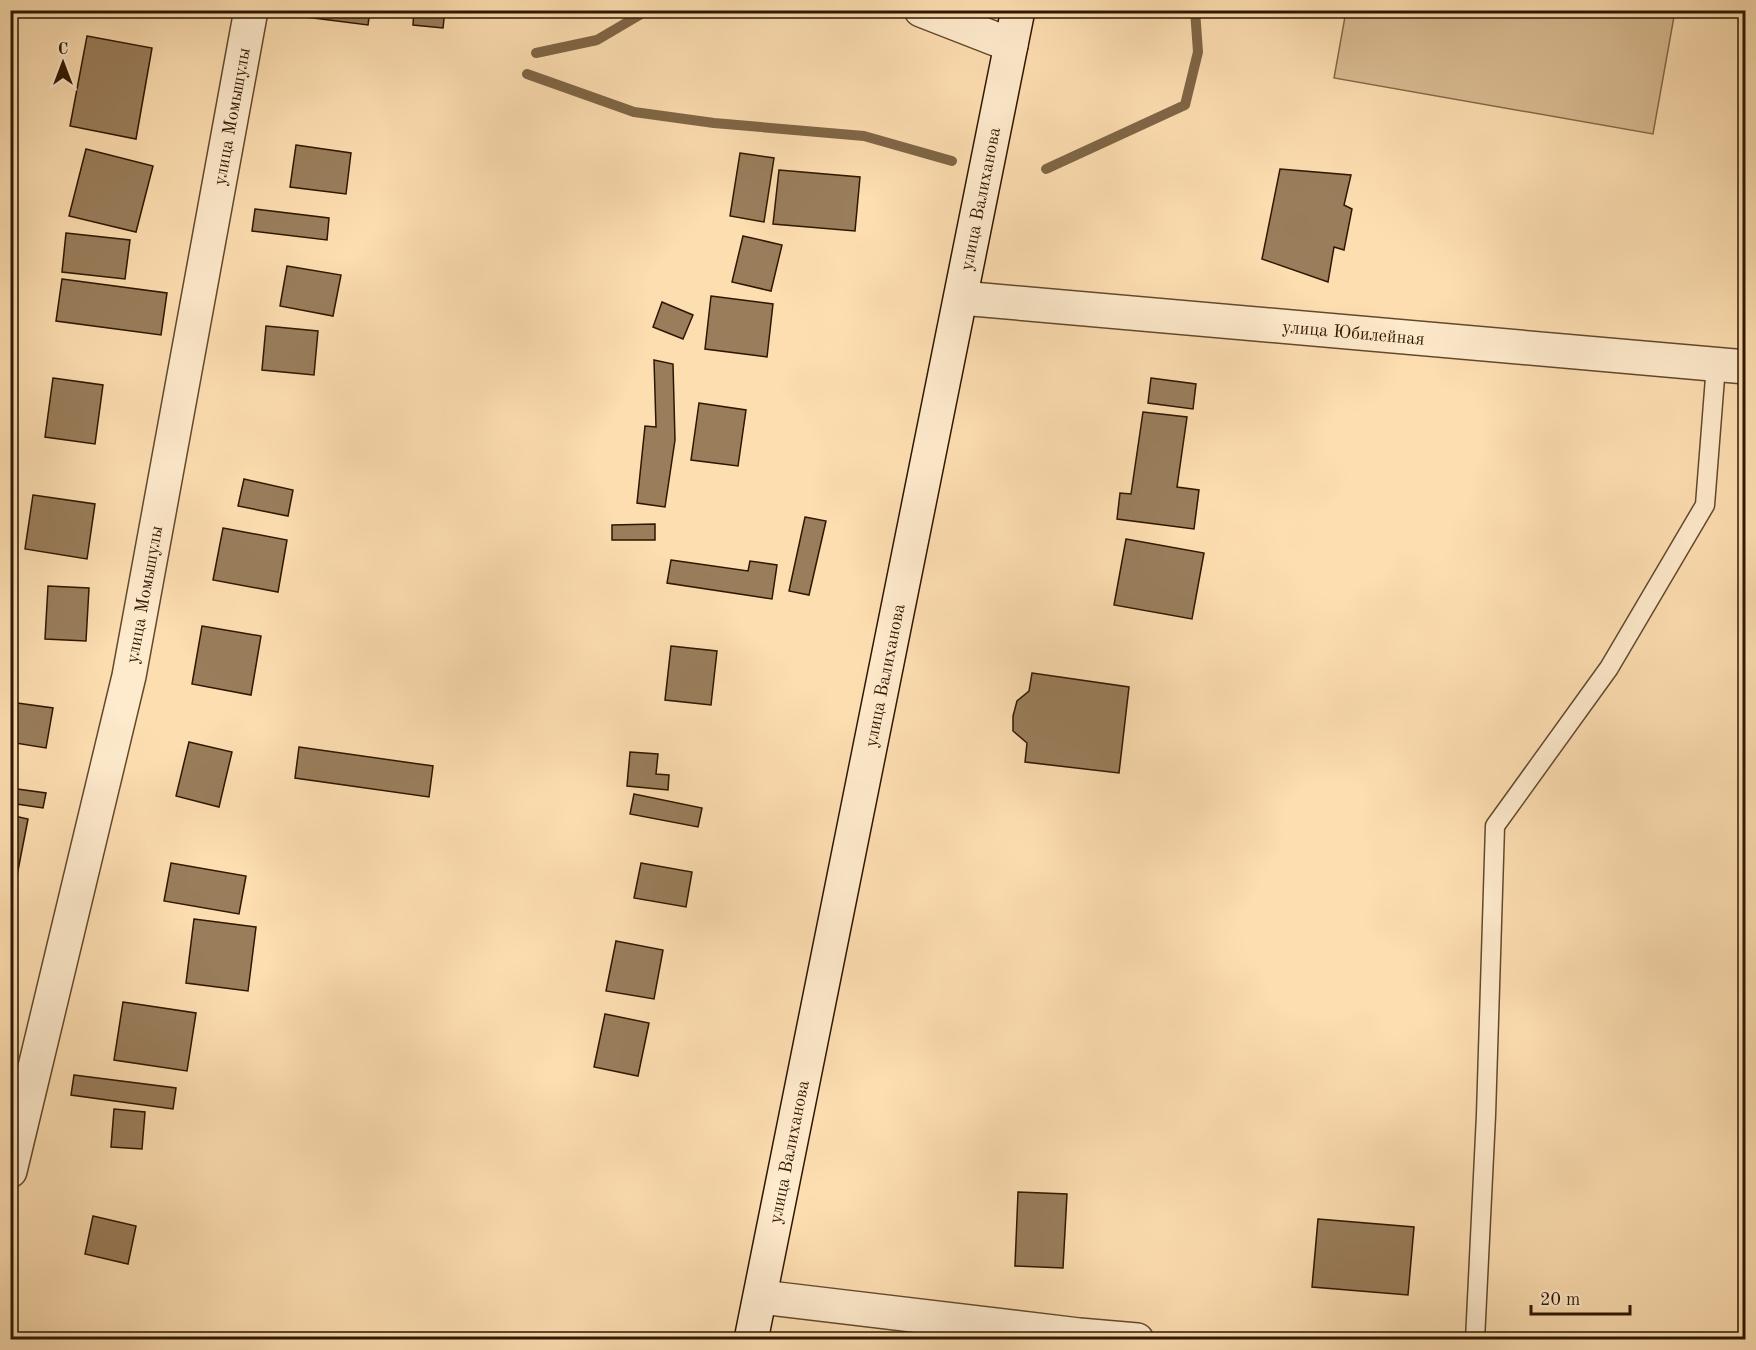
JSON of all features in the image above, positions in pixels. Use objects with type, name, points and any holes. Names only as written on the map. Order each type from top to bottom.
[{"type":"street","name":"улица Момышулы","points":[[10,1172],[129,676],[251,10]]},
{"type":"street","points":[[921,10],[1011,45]]},
{"type":"street","name":"улица Валиханова","points":[[751,1340],[1018,10]]},
{"type":"street","name":"улица Юбилейная","points":[[961,298],[1731,366]]},
{"type":"street","points":[[761,1297],[1137,1340]]},
{"type":"lane","points":[[1475,1340],[1487,1104],[1495,826],[1609,668],[1705,505],[1731,366]]},
{"type":"shaded area","points":[[1346,11],[1675,11],[1653,134],[1334,78]]},
{"type":"building","points":[[299,10],[370,10],[368,25],[298,16]]},
{"type":"building","points":[[414,10],[445,10],[443,28],[413,25]]},
{"type":"building","points":[[87,36],[152,48],[136,139],[70,126]]},
{"type":"building","points":[[296,145],[351,153],[346,194],[290,187]]},
{"type":"building","points":[[86,149],[153,166],[136,232],[69,216]]},
{"type":"building","points":[[740,153],[774,158],[764,222],[730,216]]},
{"type":"building","points":[[1280,169],[1351,175],[1344,205],[1352,209],[1344,250],[1334,247],[1328,282],[1262,259]]},
{"type":"building","points":[[779,170],[860,177],[855,231],[773,224]]},
{"type":"building","points":[[255,209],[329,218],[327,240],[252,231]]},
{"type":"building","points":[[66,233],[130,240],[125,279],[62,272]]},
{"type":"building","points":[[743,236],[782,245],[771,291],[732,282]]},
{"type":"building","points":[[287,266],[341,275],[333,316],[280,306]]},
{"type":"building","points":[[62,279],[167,293],[161,335],[56,321]]},
{"type":"building","points":[[711,296],[773,304],[767,357],[705,349]]},
{"type":"building","points":[[662,302],[693,315],[683,339],[653,327]]},
{"type":"building","points":[[266,326],[318,331],[314,375],[262,370]]},
{"type":"building","points":[[654,360],[673,364],[675,440],[665,507],[637,503],[645,426],[656,427]]},
{"type":"building","points":[[53,378],[103,385],[95,444],[45,437]]},
{"type":"building","points":[[1151,378],[1196,384],[1193,409],[1148,403]]},
{"type":"building","points":[[699,403],[746,410],[738,466],[691,460]]},
{"type":"building","points":[[1143,412],[1187,417],[1177,487],[1199,490],[1194,529],[1117,519],[1120,493],[1131,494]]},
{"type":"building","points":[[244,479],[293,490],[288,516],[238,506]]},
{"type":"building","points":[[33,495],[95,504],[87,559],[25,549]]},
{"type":"building","points":[[805,517],[826,521],[809,595],[789,591]]},
{"type":"building","points":[[655,524],[655,540],[612,540],[612,525]]},
{"type":"building","points":[[223,528],[287,540],[278,592],[213,580]]},
{"type":"building","points":[[1126,539],[1204,553],[1192,619],[1114,605]]},
{"type":"building","points":[[671,560],[748,571],[750,561],[777,565],[772,599],[667,583]]},
{"type":"building","points":[[48,586],[89,588],[86,641],[45,639]]},
{"type":"building","points":[[202,626],[261,636],[251,695],[192,684]]},
{"type":"building","points":[[671,646],[717,651],[711,705],[665,700]]},
{"type":"building","points":[[1032,673],[1129,687],[1119,773],[1025,762],[1027,743],[1013,731],[1013,716],[1017,701],[1029,691]]},
{"type":"building","points":[[10,702],[53,708],[46,748],[15,743],[17,731],[10,730]]},
{"type":"building","points":[[189,742],[232,752],[219,807],[176,796]]},
{"type":"building","points":[[299,747],[433,766],[429,797],[295,778]]},
{"type":"building","points":[[630,752],[658,754],[656,774],[669,775],[668,790],[627,786]]},
{"type":"building","points":[[10,788],[46,793],[43,808],[10,803]]},
{"type":"building","points":[[634,794],[702,808],[698,827],[630,814]]},
{"type":"building","points":[[10,815],[28,819],[14,891],[10,890]]},
{"type":"building","points":[[171,863],[246,876],[239,914],[164,901]]},
{"type":"building","points":[[641,863],[692,872],[686,907],[634,898]]},
{"type":"building","points":[[194,919],[256,927],[248,991],[186,983]]},
{"type":"building","points":[[616,941],[663,950],[654,999],[606,991]]},
{"type":"building","points":[[123,1002],[196,1013],[187,1071],[114,1060]]},
{"type":"building","points":[[605,1014],[649,1023],[638,1076],[594,1067]]},
{"type":"building","points":[[74,1075],[176,1088],[173,1109],[71,1095]]},
{"type":"building","points":[[114,1109],[145,1112],[142,1149],[111,1147]]},
{"type":"building","points":[[1018,1192],[1067,1194],[1063,1268],[1015,1266]]},
{"type":"building","points":[[93,1216],[136,1226],[128,1264],[85,1254]]},
{"type":"building","points":[[1318,1219],[1414,1227],[1408,1295],[1312,1287]]},
{"type":"waterway","points":[[536,53],[597,40],[648,10]]},
{"type":"waterway","points":[[1046,169],[1185,105],[1198,52],[1195,10]]},
{"type":"waterway","points":[[527,74],[634,112],[714,123],[864,136],[952,161]]}]
